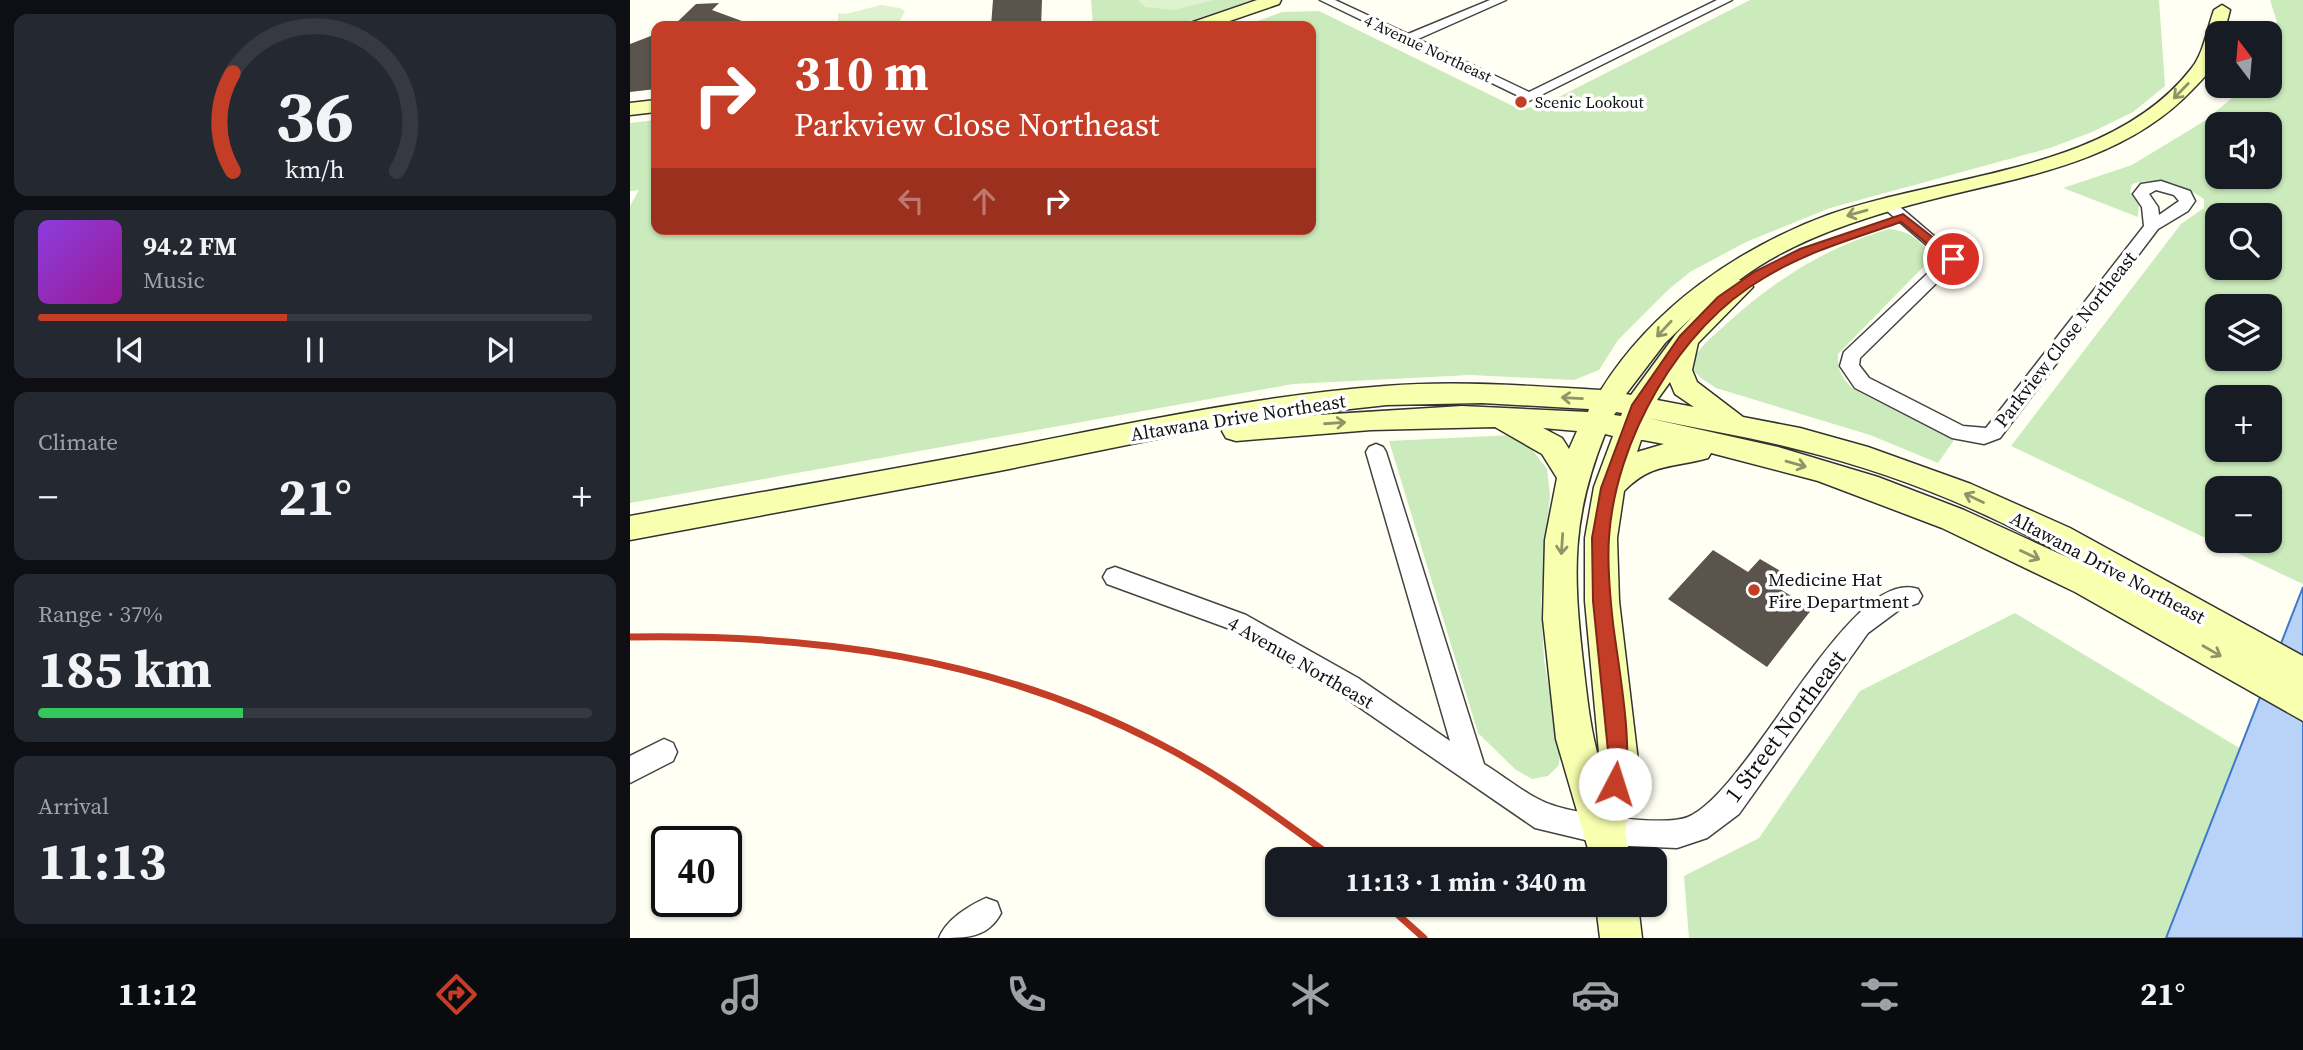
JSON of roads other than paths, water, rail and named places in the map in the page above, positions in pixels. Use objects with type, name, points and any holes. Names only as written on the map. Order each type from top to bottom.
[{"type":"main road","points":[[1213,21],[1273,0]]},
{"type":"main road","points":[[1608,845],[1619,761],[1602,601],[1601,538],[1609,488],[1635,417],[1685,340],[1723,300],[1758,275],[1804,252],[1895,211],[2095,145],[2147,119],[2172,100],[2198,73],[2207,57],[2221,5]]},
{"type":"main road","points":[[1608,845],[1581,763],[1571,715],[1559,606],[1562,535],[1572,477],[1601,412],[1659,333],[1690,301],[1731,272],[1780,245],[1845,216],[1895,211],[2063,175],[2098,163],[2172,125],[2198,103],[2205,92]]},
{"type":"main road","points":[[630,109],[651,107]]},
{"type":"main road","points":[[1685,340],[1679,370],[1685,387],[1734,437]]},
{"type":"main road","name":"Altawana Drive Northeast","points":[[630,528],[999,460],[1196,419],[1287,405],[1387,396],[1468,394],[1635,417],[1734,437],[1951,518],[2053,565],[2159,606],[2303,674]]},
{"type":"main road","name":"Altawana Drive Northeast","points":[[999,460],[1194,435],[1273,428],[1384,420],[1601,412]]},
{"type":"main road","points":[[1497,417],[1552,446],[1572,477]]},
{"type":"main road","points":[[1609,488],[1624,470],[1643,459],[1734,437]]},
{"type":"main road","name":"Altawana Drive Northeast","points":[[2159,606],[2303,704]]},
{"type":"main road","points":[[1618,917],[1621,938]]},
{"type":"street","name":"4 Avenue Northeast","points":[[1326,0],[1529,97],[1726,0]]},
{"type":"street","points":[[1408,39],[1500,0]]},
{"type":"street","name":"Parkview Close Northeast","points":[[1895,211],[1953,259],[1851,356],[1849,366],[1862,383],[1959,433],[1973,436],[1993,433],[2152,226]]},
{"type":"street","points":[[1376,452],[1473,772]]},
{"type":"street","name":"4 Avenue Northeast","points":[[1115,577],[1238,622],[1349,686],[1545,818],[1608,845]]},
{"type":"street","name":"1 Street Northeast","points":[[1608,845],[1677,834],[1697,828],[1730,804],[1860,625],[1891,602],[1910,596]]},
{"type":"street","points":[[630,769],[664,752]]},
{"type":"street","points":[[954,938],[986,913]]},
{"type":"water","points":[[2303,587],[2303,938],[2166,938]]},
{"type":"railway","points":[[630,637],[767,640],[834,647],[967,671],[1032,690],[1095,714],[1181,755],[1249,797],[1318,847]]},
{"type":"railway","points":[[1400,917],[1424,938]]},
{"type":"place","name":"Scenic Lookout","points":[[1521,102]]},
{"type":"place","name":"Medicine Hat Fire Department","points":[[1754,590]]}]
